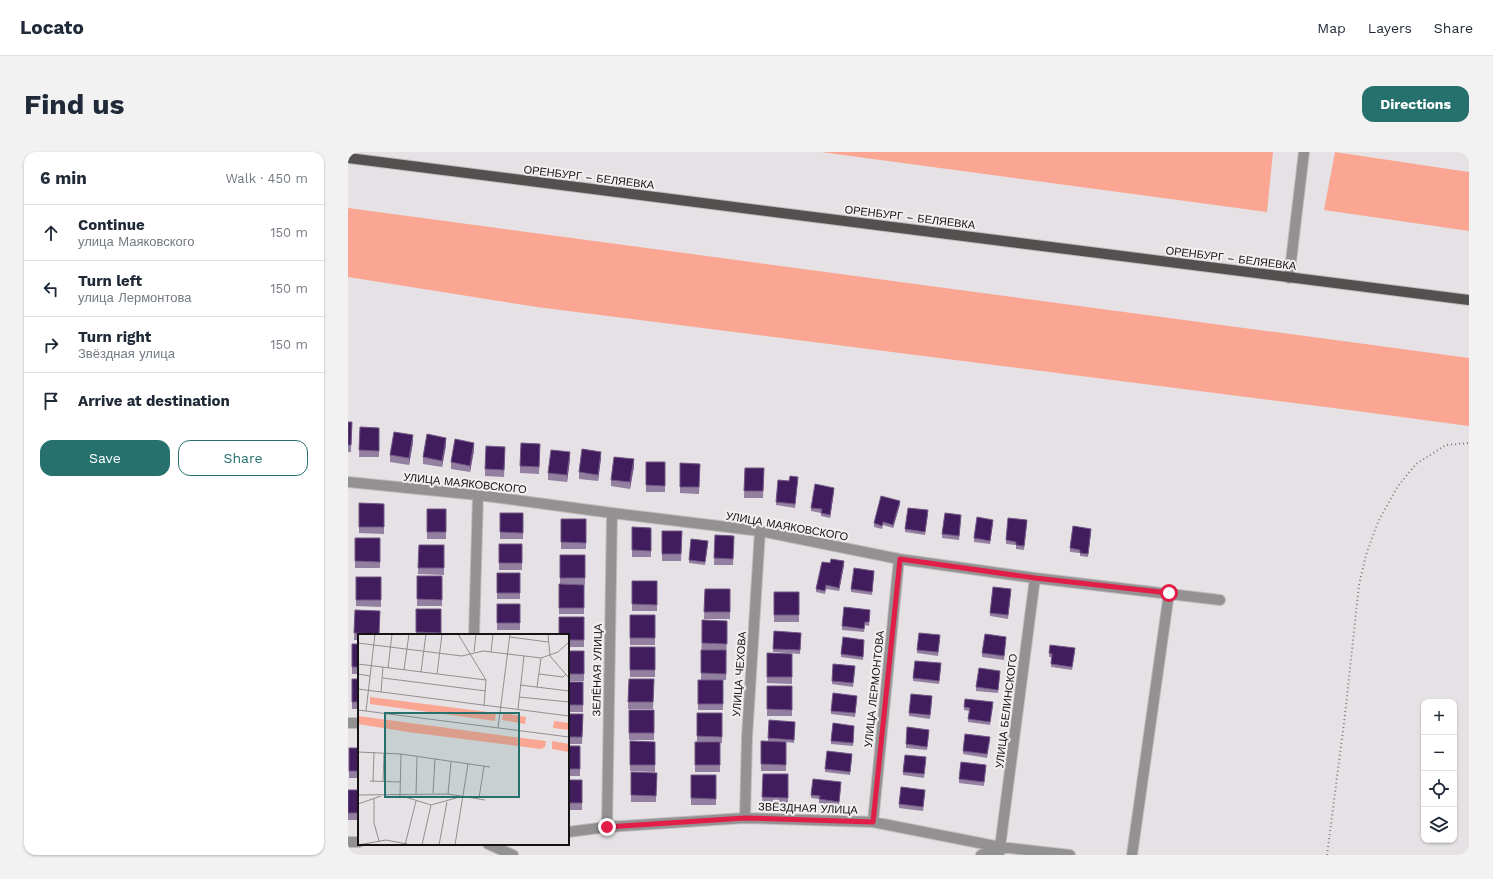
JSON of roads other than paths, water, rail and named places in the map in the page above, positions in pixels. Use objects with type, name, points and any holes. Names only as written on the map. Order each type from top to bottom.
[{"type":"main road","name":"ОРЕНБУРГ – БЕЛЯЕВКА","points":[[348,158],[1469,300]]},
{"type":"street","points":[[1289,278],[1304,152]]},
{"type":"street","name":"УЛИЦА МАЯКОВСКОГО","points":[[348,482],[478,495],[760,531],[900,559],[1035,578],[1220,600]]},
{"type":"street","points":[[474,634],[478,495]]},
{"type":"street","name":"ЗЕЛЁНАЯ УЛИЦА","points":[[607,827],[612,513]]},
{"type":"street","name":"УЛИЦА ЧЕХОВА","points":[[745,818],[747,737],[760,531]]},
{"type":"street","name":"УЛИЦА ЛЕРМОНТОВА","points":[[873,822],[900,559]]},
{"type":"street","name":"УЛИЦА БЕЛИНСКОГО","points":[[1000,851],[1035,578]]},
{"type":"street","points":[[1132,855],[1169,593]]},
{"type":"street","name":"ЗВЁЗДНАЯ УЛИЦА","points":[[569,832],[607,827],[745,818],[873,822],[1000,851],[1070,855]]},
{"type":"street","points":[[490,845],[513,855]]},
{"type":"street","points":[[981,855],[1000,851]]}]
